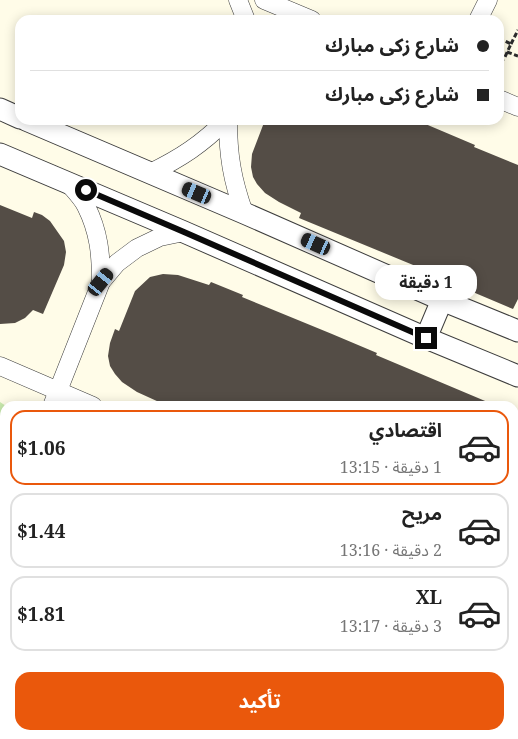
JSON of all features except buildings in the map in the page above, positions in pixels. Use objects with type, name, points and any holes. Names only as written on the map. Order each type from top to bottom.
[{"type":"street","points":[[238,0],[244,15]]},
{"type":"street","points":[[480,15],[488,0]]},
{"type":"street","points":[[272,6],[298,15]]},
{"type":"street","points":[[504,101],[518,107]]},
{"type":"street","points":[[0,109],[15,116]]},
{"type":"street","points":[[38,125],[244,212],[518,332]]},
{"type":"street","points":[[150,173],[172,163],[192,150],[222,125]]},
{"type":"street","points":[[227,125],[231,166],[236,190],[244,212]]},
{"type":"street","points":[[0,154],[518,376]]},
{"type":"street","points":[[70,184],[85,205],[96,229],[101,255],[101,282]]},
{"type":"street","points":[[0,366],[55,399],[101,282],[117,263],[137,248],[160,237],[184,232]]},
{"type":"street","points":[[426,338],[442,300]]},
{"type":"path","points":[[504,59],[518,30]]},
{"type":"path","points":[[504,40],[511,44]]},
{"type":"path","points":[[507,52],[518,56]]},
{"type":"route","points":[[86,190],[426,338]]}]
